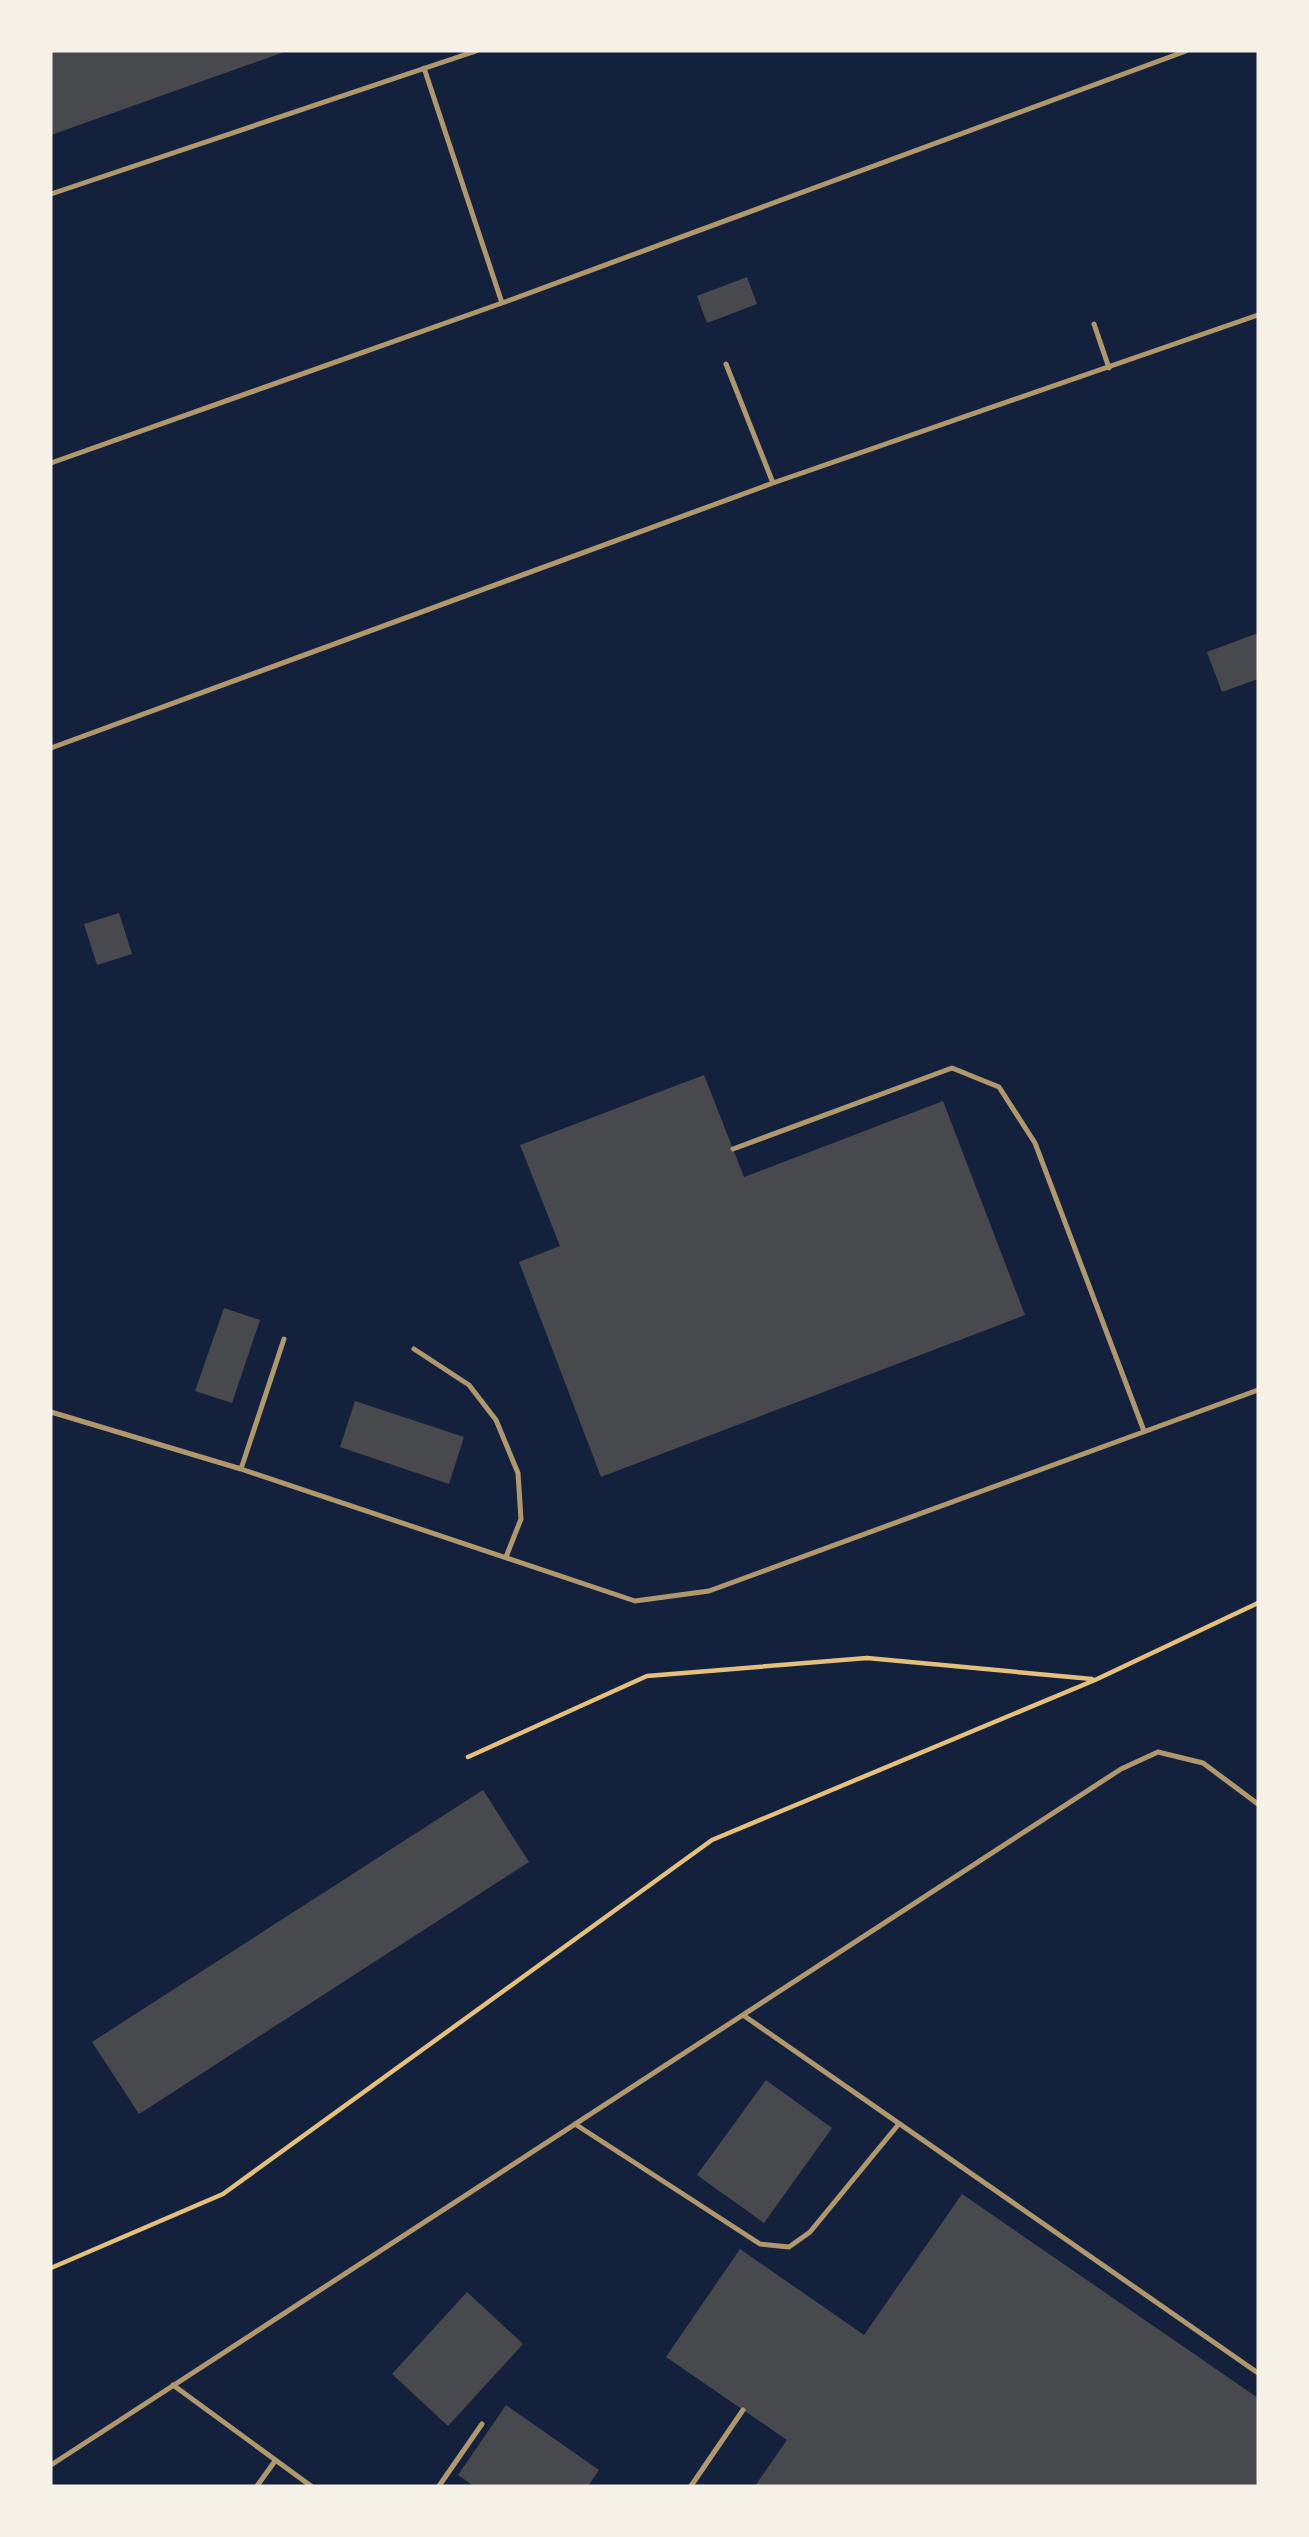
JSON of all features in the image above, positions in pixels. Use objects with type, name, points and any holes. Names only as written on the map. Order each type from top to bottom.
[{"type":"lane","points":[[51,194],[476,51]]},
{"type":"lane","points":[[51,463],[502,303],[1186,51]]},
{"type":"lane","points":[[424,68],[502,303]]},
{"type":"lane","points":[[51,748],[774,483],[1258,315]]},
{"type":"lane","points":[[1094,324],[1109,368]]},
{"type":"lane","points":[[726,364],[774,483]]},
{"type":"lane","points":[[733,1149],[952,1068],[999,1087],[1035,1143],[1144,1431]]},
{"type":"lane","points":[[242,1469],[284,1339]]},
{"type":"lane","points":[[414,1349],[469,1385],[496,1420],[517,1473],[521,1519],[506,1556]]},
{"type":"lane","points":[[51,1412],[242,1469],[635,1601],[709,1591],[1258,1390]]},
{"type":"lane","points":[[51,2465],[1121,1769],[1158,1752],[1203,1763],[1258,1804]]},
{"type":"lane","points":[[743,2015],[1258,2373]]},
{"type":"lane","points":[[575,2124],[760,2244],[789,2247],[810,2232],[898,2125]]},
{"type":"lane","points":[[173,2385],[311,2486]]},
{"type":"lane","points":[[691,2486],[743,2410]]},
{"type":"lane","points":[[439,2486],[482,2424]]},
{"type":"lane","points":[[257,2486],[275,2461]]},
{"type":"path","points":[[51,2268],[223,2194],[712,1840],[1095,1680],[1258,1603]]},
{"type":"path","points":[[468,1758],[647,1676],[867,1658],[1095,1680]]},
{"type":"building","points":[[51,51],[287,51],[51,135]]},
{"type":"building","points":[[747,277],[757,304],[707,323],[697,296]]},
{"type":"building","points":[[1258,633],[1258,679],[1222,692],[1207,652]]},
{"type":"building","points":[[119,913],[132,954],[97,965],[84,924]]},
{"type":"building","points":[[704,1075],[744,1177],[943,1101],[1025,1315],[601,1477],[519,1262],[560,1246],[520,1145]]},
{"type":"building","points":[[224,1308],[260,1320],[232,1403],[195,1391]]},
{"type":"building","points":[[355,1401],[464,1437],[449,1484],[340,1447]]},
{"type":"building","points":[[483,1790],[529,1862],[139,2114],[92,2042]]},
{"type":"building","points":[[766,2080],[832,2128],[764,2223],[697,2175]]},
{"type":"building","points":[[962,2194],[1258,2398],[1258,2486],[755,2486],[787,2440],[666,2357],[740,2249],[864,2335]]},
{"type":"building","points":[[467,2292],[523,2344],[448,2426],[392,2374]]},
{"type":"building","points":[[506,2405],[599,2470],[588,2486],[474,2486],[458,2475]]}]
